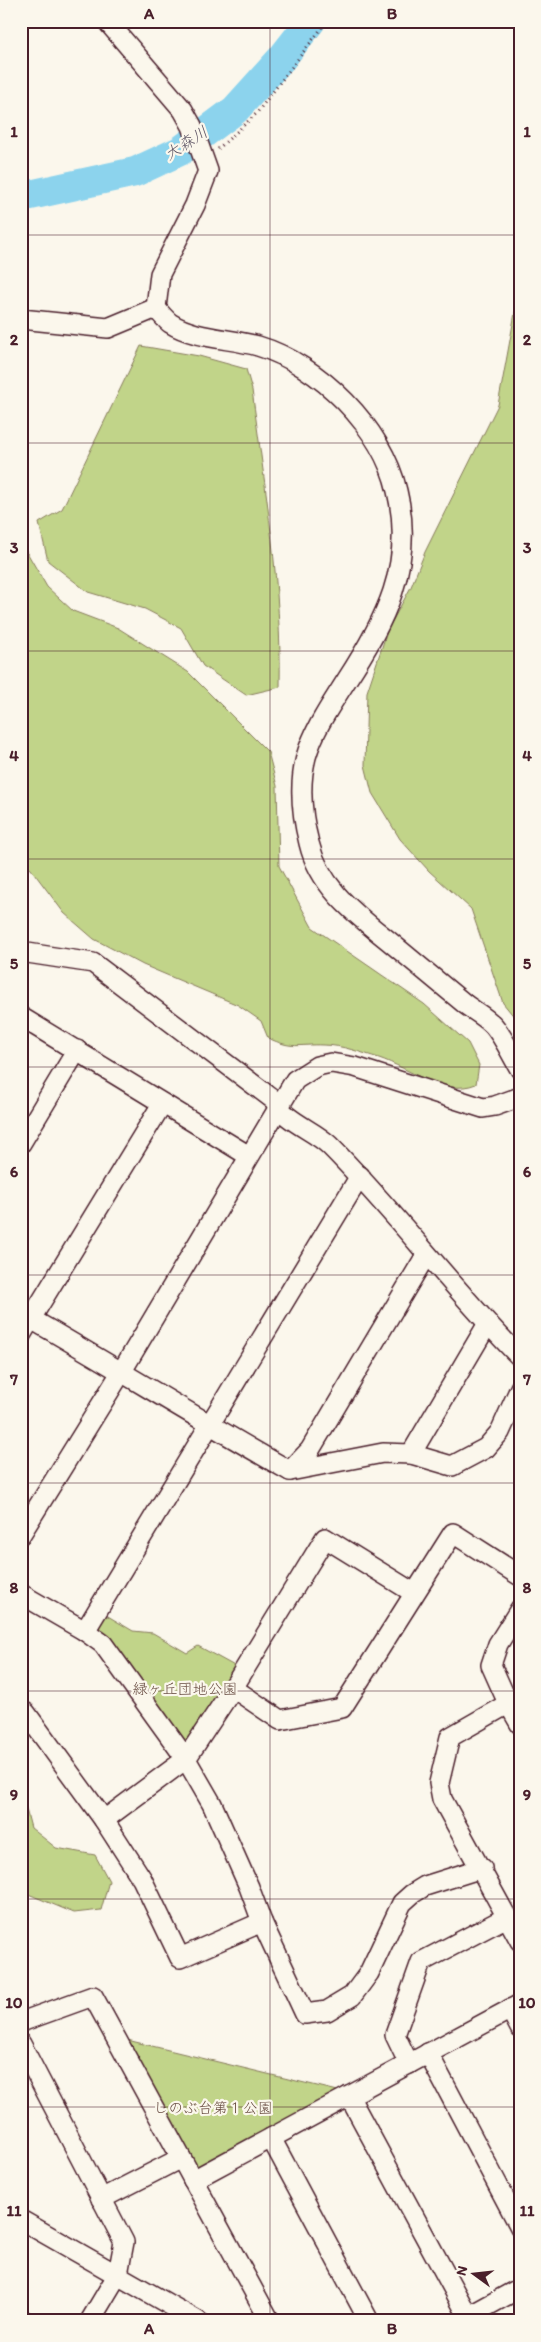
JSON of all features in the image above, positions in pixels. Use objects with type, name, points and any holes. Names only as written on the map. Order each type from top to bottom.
[{"type":"street","points":[[107,21],[183,110],[192,126],[208,171],[195,205],[160,274],[156,308],[169,322],[188,330],[258,346],[277,353],[307,370],[337,393],[364,422],[383,456],[397,490],[401,526],[400,569],[394,594],[359,661],[322,718],[307,754],[303,773],[302,794],[308,842],[318,869],[344,904],[494,1026],[520,1070]]},
{"type":"street","points":[[21,319],[108,328],[156,308]]},
{"type":"street","points":[[21,952],[93,964],[274,1100],[279,1111],[323,1140],[360,1176],[487,1325],[520,1357]]},
{"type":"street","points":[[21,1017],[249,1156]]},
{"type":"street","points":[[21,1143],[77,1050]]},
{"type":"street","points":[[21,1534],[122,1371],[249,1156],[279,1111],[287,1092],[296,1080],[312,1068],[331,1063],[355,1067],[483,1108],[495,1106],[520,1097]]},
{"type":"street","points":[[21,1335],[162,1104]]},
{"type":"street","points":[[85,1630],[360,1176]]},
{"type":"street","points":[[290,1471],[310,1450],[426,1255]]},
{"type":"street","points":[[32,1319],[122,1371],[210,1426],[290,1471],[383,1453],[412,1454],[452,1466],[486,1448],[500,1432],[520,1388]]},
{"type":"street","points":[[412,1454],[487,1325]]},
{"type":"street","points":[[233,1688],[280,1720],[342,1708],[453,1533],[520,1576]]},
{"type":"street","points":[[104,1820],[186,1759],[233,1688],[325,1538],[414,1593]]},
{"type":"street","points":[[21,1594],[85,1630],[103,1644],[186,1759],[212,1804],[262,1922],[304,2014],[327,2011],[352,1996],[369,1973],[402,1903],[425,1886],[482,1868]]},
{"type":"street","points":[[520,1609],[498,1644],[492,1665],[514,1700],[520,1724]]},
{"type":"street","points":[[514,1700],[450,1737],[439,1783],[442,1799],[482,1868],[520,1941]]},
{"type":"street","points":[[21,1710],[26,1713],[104,1820],[142,1879],[180,1958],[262,1922]]},
{"type":"street","points":[[409,2064],[395,2035],[421,1962],[507,1917]]},
{"type":"street","points":[[21,2022],[94,1996],[270,2321]]},
{"type":"street","points":[[193,2180],[515,2007],[520,2028]]},
{"type":"street","points":[[21,2044],[124,2242],[118,2274],[90,2321]]},
{"type":"street","points":[[428,2053],[520,2227]]},
{"type":"street","points":[[348,2096],[464,2319],[520,2288]]},
{"type":"street","points":[[272,2138],[369,2321]]},
{"type":"street","points":[[101,2199],[181,2158]]},
{"type":"street","points":[[21,2220],[198,2321]]},
{"type":"path","points":[[203,155],[226,143],[256,114],[327,21]]},
{"type":"green space","points":[[520,286],[520,1024],[503,1003],[471,909],[429,871],[400,839],[372,793],[365,765],[367,692],[388,629],[411,587],[425,552],[498,405]]},
{"type":"green space","points":[[141,346],[199,356],[246,369],[252,390],[272,538],[280,650],[280,687],[246,695],[203,666],[181,628],[145,609],[88,592],[48,561],[39,523],[62,509]]},
{"type":"green space","points":[[21,542],[47,587],[73,611],[118,628],[188,672],[268,752],[277,786],[279,866],[312,927],[424,1004],[468,1043],[479,1065],[476,1084],[452,1087],[439,1084],[379,1058],[345,1048],[330,1045],[296,1046],[277,1042],[268,1038],[261,1021],[238,1005],[143,965],[94,939],[64,913],[31,869],[21,861]]},
{"type":"green space","name":"緑ヶ丘団地公園","points":[[101,1612],[133,1631],[153,1633],[187,1653],[198,1646],[240,1669],[186,1752],[91,1629]]},
{"type":"green space","points":[[21,1790],[31,1828],[56,1848],[95,1855],[109,1881],[101,1910],[74,1913],[21,1891]]},
{"type":"green space","name":"しのぶ台第１公園","points":[[123,2039],[342,2092],[195,2172]]},
{"type":"waterway","name":"大森川","points":[[21,197],[135,172],[180,151],[235,110],[282,58],[311,21]]}]
